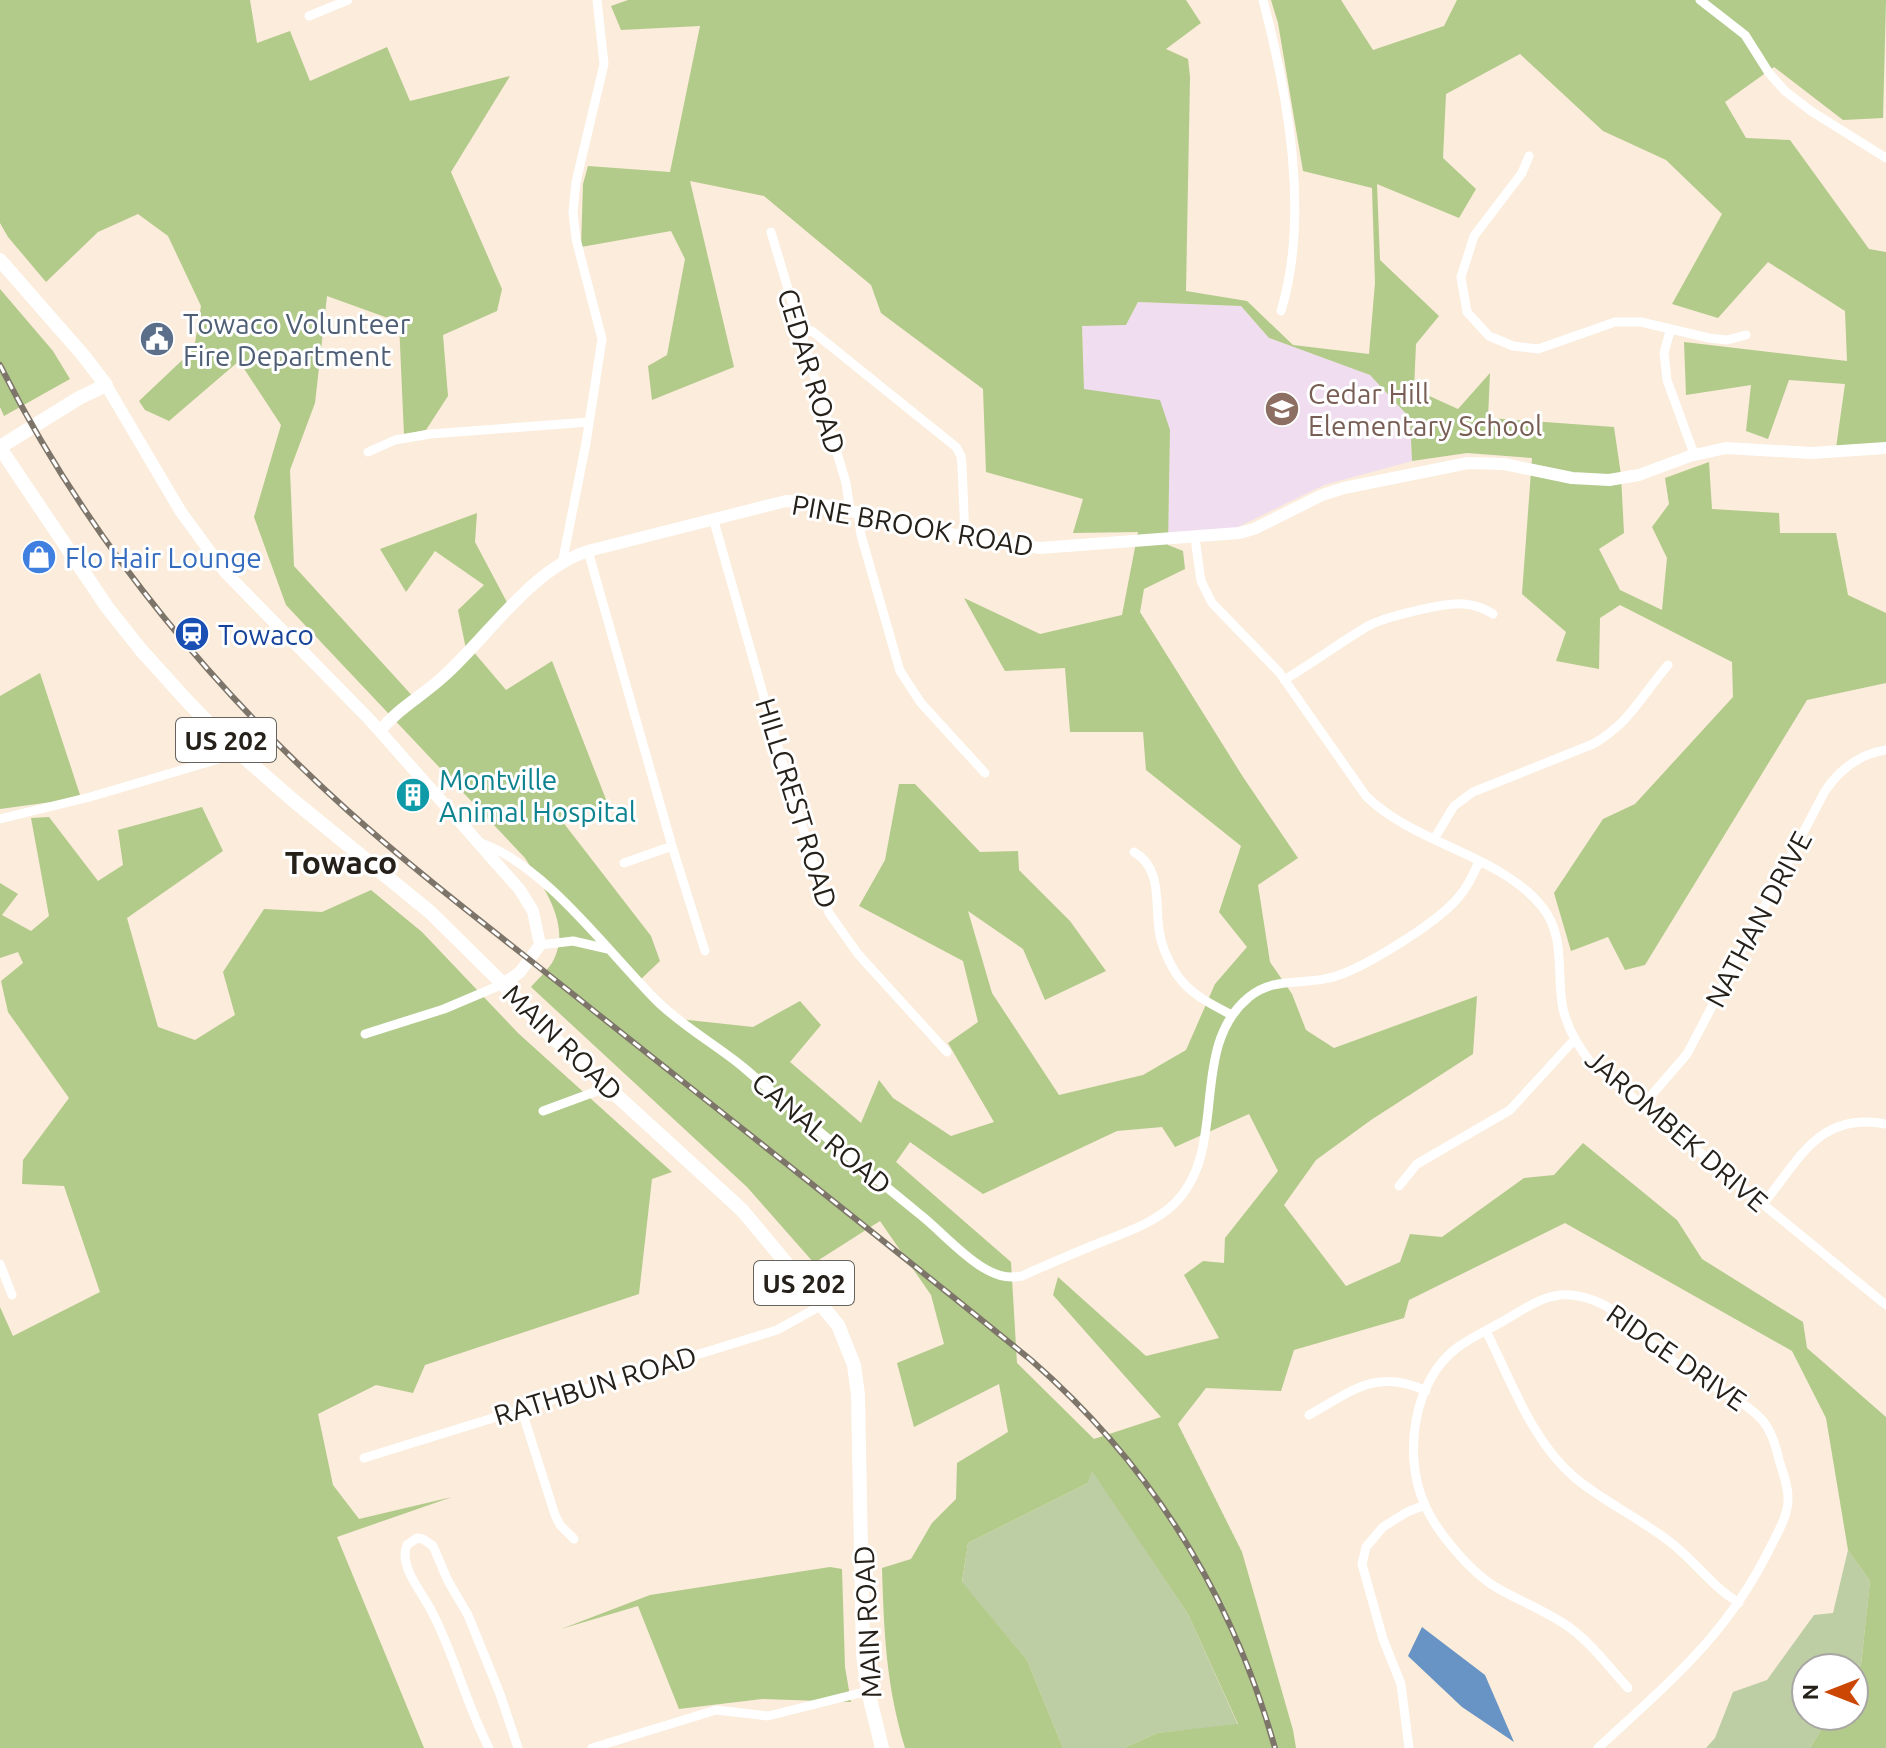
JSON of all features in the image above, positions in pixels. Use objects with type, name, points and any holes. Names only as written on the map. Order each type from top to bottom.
[{"type":"main road","points":[[0,260],[106,385]]},
{"type":"main road","name":"US 202","points":[[0,448],[79,398],[106,385]]},
{"type":"main road","name":"MAIN ROAD","points":[[0,448],[129,636],[188,702],[239,753],[430,912],[545,1030],[742,1210],[838,1325],[854,1365],[859,1436],[863,1654],[868,1691],[882,1748]]},
{"type":"street","points":[[309,16],[348,0]]},
{"type":"street","points":[[562,564],[602,339],[576,239],[573,212],[576,182],[604,64],[597,0]]},
{"type":"street","points":[[1263,0],[1294,162],[1294,252],[1281,311]]},
{"type":"street","points":[[1700,0],[1745,35],[1769,73],[1785,91],[1886,158]]},
{"type":"street","points":[[1529,156],[1522,173],[1474,236],[1461,277],[1467,312],[1489,336],[1513,346],[1538,349],[1615,322],[1641,322],[1670,331],[1727,340],[1746,335]]},
{"type":"street","name":"CEDAR ROAD","points":[[771,232],[900,671],[921,703],[985,773]]},
{"type":"street","points":[[800,332],[812,331],[956,447],[961,456],[965,537]]},
{"type":"street","points":[[1670,331],[1664,365],[1694,454]]},
{"type":"street","points":[[106,385],[181,512],[218,563],[255,606],[380,731],[481,843],[520,890],[533,911],[540,945]]},
{"type":"street","points":[[368,452],[395,440],[430,434],[589,422]]},
{"type":"street","name":"PINE BROOK ROAD","points":[[380,731],[391,717],[457,664],[531,587],[562,564],[588,551],[786,501],[811,502],[965,537],[1040,548],[1195,538],[1254,529],[1322,495],[1344,488],[1468,463],[1504,464],[1572,478],[1609,480],[1639,475],[1694,454],[1726,448],[1811,453],[1886,448]]},
{"type":"street","name":"HILLCREST ROAD","points":[[713,518],[829,913],[858,954],[947,1052]]},
{"type":"street","name":"JAROMBEK DRIVE","points":[[1195,538],[1201,581],[1212,603],[1254,644],[1284,680],[1366,796],[1385,812],[1528,891],[1548,914],[1557,937],[1564,1011],[1575,1039],[1592,1064],[1886,1305]]},
{"type":"street","points":[[588,551],[705,951]]},
{"type":"street","points":[[1284,680],[1368,626],[1391,617],[1456,603],[1474,605],[1493,614]]},
{"type":"street","points":[[1434,839],[1454,806],[1473,792],[1609,735],[1627,720],[1668,665]]},
{"type":"street","name":"NATHAN DRIVE","points":[[1643,1105],[1687,1054],[1825,791],[1850,764],[1871,753],[1886,750]]},
{"type":"street","points":[[0,819],[239,753]]},
{"type":"street","name":"CANAL ROAD","points":[[481,843],[499,849],[538,879],[670,1013],[742,1066],[940,1230],[967,1256],[998,1275],[1009,1278],[1022,1276],[1156,1218],[1183,1194],[1199,1161],[1216,1056],[1232,1015]]},
{"type":"street","points":[[624,863],[672,846]]},
{"type":"street","points":[[1134,852],[1146,858],[1153,871],[1159,931],[1171,965],[1194,993],[1232,1015],[1252,994],[1274,984],[1328,978],[1357,969],[1449,907],[1465,889],[1479,862]]},
{"type":"street","points":[[365,1034],[444,1009],[503,984],[520,972],[540,945],[573,941],[608,949]]},
{"type":"street","points":[[1399,1186],[1417,1164],[1510,1110],[1575,1039]]},
{"type":"street","points":[[543,1111],[608,1087]]},
{"type":"street","points":[[1763,1204],[1823,1133],[1851,1121],[1885,1124],[1886,1112]]},
{"type":"street","points":[[0,1264],[12,1295]]},
{"type":"street","name":"RIDGE DRIVE","points":[[1598,1748],[1682,1672],[1718,1632],[1739,1603],[1779,1529],[1788,1501],[1773,1438],[1755,1413],[1681,1367],[1615,1311],[1594,1300],[1570,1294],[1552,1296],[1486,1331],[1448,1356],[1426,1391],[1417,1419],[1413,1443],[1415,1467],[1425,1505],[1438,1527],[1481,1577],[1570,1628],[1628,1688]]},
{"type":"street","name":"RATHBUN ROAD","points":[[364,1458],[777,1330],[822,1305]]},
{"type":"street","points":[[1486,1331],[1535,1430],[1561,1464],[1588,1487],[1674,1545],[1709,1581],[1739,1603]]},
{"type":"street","points":[[1309,1415],[1378,1381],[1402,1381],[1426,1391]]},
{"type":"street","points":[[521,1408],[555,1515],[574,1539]]},
{"type":"street","points":[[1409,1748],[1401,1684],[1383,1639],[1364,1576],[1363,1558],[1366,1547],[1383,1527],[1425,1505]]},
{"type":"street","points":[[489,1748],[446,1643],[416,1585],[405,1556],[407,1545],[417,1538],[433,1546],[448,1581],[461,1601],[500,1694],[518,1748]]},
{"type":"street","points":[[592,1748],[716,1710],[768,1716],[868,1691]]},
{"type":"shaded area","name":"Cedar Hill Elementary School","points":[[1138,302],[1241,306],[1269,338],[1370,375],[1410,418],[1412,461],[1324,485],[1236,528],[1168,534],[1170,430],[1084,389],[1082,325],[1126,325]]},
{"type":"green space","points":[[0,0],[250,0],[257,43],[290,31],[310,81],[387,47],[410,101],[510,76],[451,172],[502,289],[497,311],[443,335],[448,396],[426,430],[404,435],[399,322],[327,296],[315,403],[290,470],[294,566],[417,701],[467,654],[458,610],[484,585],[435,551],[406,592],[380,549],[477,513],[475,542],[510,608],[472,650],[506,690],[552,661],[607,802],[562,821],[651,936],[660,961],[640,980],[679,1019],[753,1027],[800,1001],[821,1025],[790,1062],[861,1123],[879,1080],[893,1098],[951,1136],[994,1122],[948,1043],[978,1022],[963,961],[859,906],[885,860],[899,784],[915,784],[980,852],[1018,851],[1019,870],[1070,921],[1106,971],[1045,1000],[1023,949],[968,911],[992,993],[1059,1095],[1143,1075],[1186,1050],[1215,984],[1247,947],[1219,912],[1241,846],[1146,770],[1143,732],[1070,732],[1065,668],[1005,671],[964,598],[1040,634],[1122,615],[1138,532],[1073,533],[1083,499],[986,472],[983,389],[881,313],[871,285],[764,196],[690,181],[734,367],[652,400],[648,366],[667,355],[685,259],[671,231],[581,247],[583,184],[588,166],[670,172],[700,26],[621,30],[611,6],[628,0],[1186,0],[1201,23],[1166,49],[1188,59],[1190,77],[1186,291],[1247,301],[1293,345],[1369,354],[1375,283],[1372,188],[1303,171],[1278,23],[1271,0],[1341,0],[1373,50],[1444,26],[1457,0],[1886,0],[1883,118],[1843,120],[1774,67],[1725,102],[1746,138],[1790,140],[1869,249],[1886,252],[1886,446],[1836,448],[1845,384],[1789,380],[1768,439],[1746,431],[1751,385],[1686,395],[1684,342],[1847,361],[1845,311],[1768,262],[1718,318],[1672,304],[1722,214],[1666,160],[1603,131],[1520,54],[1446,94],[1443,158],[1476,189],[1459,218],[1377,184],[1380,260],[1439,316],[1416,344],[1414,389],[1458,409],[1490,373],[1488,418],[1614,427],[1621,475],[1624,533],[1599,549],[1620,590],[1662,610],[1667,558],[1652,527],[1669,504],[1665,478],[1709,462],[1712,509],[1779,513],[1780,533],[1836,533],[1848,595],[1886,613],[1886,683],[1807,700],[1645,965],[1625,970],[1608,937],[1571,951],[1554,893],[1603,819],[1635,804],[1733,697],[1732,662],[1620,605],[1600,618],[1599,669],[1556,661],[1566,632],[1522,594],[1532,458],[1467,453],[1412,461],[1410,418],[1370,375],[1269,338],[1241,306],[1138,302],[1126,325],[1082,326],[1084,389],[1160,400],[1170,430],[1168,545],[1183,551],[1185,569],[1144,589],[1140,612],[1243,777],[1298,858],[1258,885],[1270,962],[1292,994],[1306,1030],[1334,1048],[1477,996],[1473,1054],[1316,1160],[1284,1205],[1346,1286],[1400,1262],[1410,1234],[1442,1237],[1524,1178],[1554,1175],[1583,1143],[1677,1220],[1702,1259],[1803,1322],[1807,1348],[1886,1417],[1886,1748],[1810,1748],[1820,1732],[1870,1732],[1870,1652],[1862,1652],[1870,1581],[1848,1550],[1826,1418],[1792,1351],[1565,1223],[1409,1300],[1404,1318],[1294,1350],[1281,1391],[1206,1388],[1178,1424],[1242,1552],[1296,1748],[1124,1748],[1157,1733],[1238,1724],[1188,1614],[1092,1471],[1088,1483],[968,1543],[962,1582],[1027,1660],[1063,1748],[905,1748],[887,1659],[882,1568],[911,1559],[932,1523],[956,1499],[957,1463],[1008,1432],[999,1384],[914,1427],[897,1363],[944,1344],[931,1295],[880,1221],[814,1263],[747,1187],[531,987],[552,963],[559,936],[554,908],[525,858],[286,605],[254,517],[281,425],[239,361],[169,421],[145,410],[139,401],[194,349],[201,306],[168,236],[138,214],[98,232],[46,282],[0,223]],"holes":[[[1249,1114],[1278,1171],[1225,1238],[1224,1263],[1203,1261],[1184,1275],[1219,1338],[1146,1356],[1058,1277],[1053,1295],[1161,1417],[1094,1439],[1017,1363],[1011,1262],[896,1162],[910,1142],[983,1194],[1117,1131],[1162,1127],[1175,1147]]]},
{"type":"green space","points":[[0,289],[53,351],[70,379],[4,416],[0,407]]},
{"type":"green space","points":[[40,673],[81,798],[0,809],[0,696]]},
{"type":"green space","points":[[202,807],[223,851],[127,918],[158,1027],[195,1040],[235,1015],[223,972],[264,909],[322,912],[371,890],[422,932],[518,1033],[672,1172],[652,1179],[639,1294],[425,1365],[413,1393],[376,1385],[318,1414],[333,1485],[359,1519],[452,1497],[337,1537],[424,1748],[0,1748],[0,1307],[13,1336],[100,1292],[64,1186],[22,1184],[23,1160],[69,1098],[8,1012],[1,981],[23,963],[18,952],[0,958],[0,883],[18,894],[2,915],[31,931],[49,916],[31,818],[49,817],[98,881],[123,865],[118,830]]},
{"type":"green space","points":[[1092,1470],[1188,1614],[1238,1725],[1157,1733],[1124,1748],[1063,1748],[1027,1660],[962,1583],[968,1543],[1088,1483]]},
{"type":"green space","points":[[1848,1550],[1870,1581],[1862,1652],[1790,1652],[1790,1732],[1820,1732],[1810,1748],[1706,1748],[1715,1738],[1733,1692],[1767,1680],[1814,1615],[1833,1613]]},
{"type":"green space","points":[[830,1567],[842,1569],[845,1667],[851,1702],[762,1699],[679,1709],[638,1606],[561,1629],[650,1595]]},
{"type":"water","points":[[1422,1627],[1485,1675],[1514,1742],[1462,1707],[1408,1656]]},
{"type":"railway","points":[[0,365],[70,488],[152,603],[197,657],[294,760],[437,886],[868,1228],[1031,1360],[1074,1400],[1149,1488],[1182,1536],[1235,1637],[1275,1748]]},
{"type":"place","name":"Towaco Volunteer Fire Department","points":[[157,339]]},
{"type":"place","name":"Cedar Hill Elementary School","points":[[1282,409]]},
{"type":"place","name":"Flo Hair Lounge","points":[[39,557]]},
{"type":"place","name":"Towaco","points":[[192,634]]},
{"type":"place","name":"Montville Animal Hospital","points":[[413,795]]},
{"type":"district","name":"Towaco","points":[[341,862]]}]
